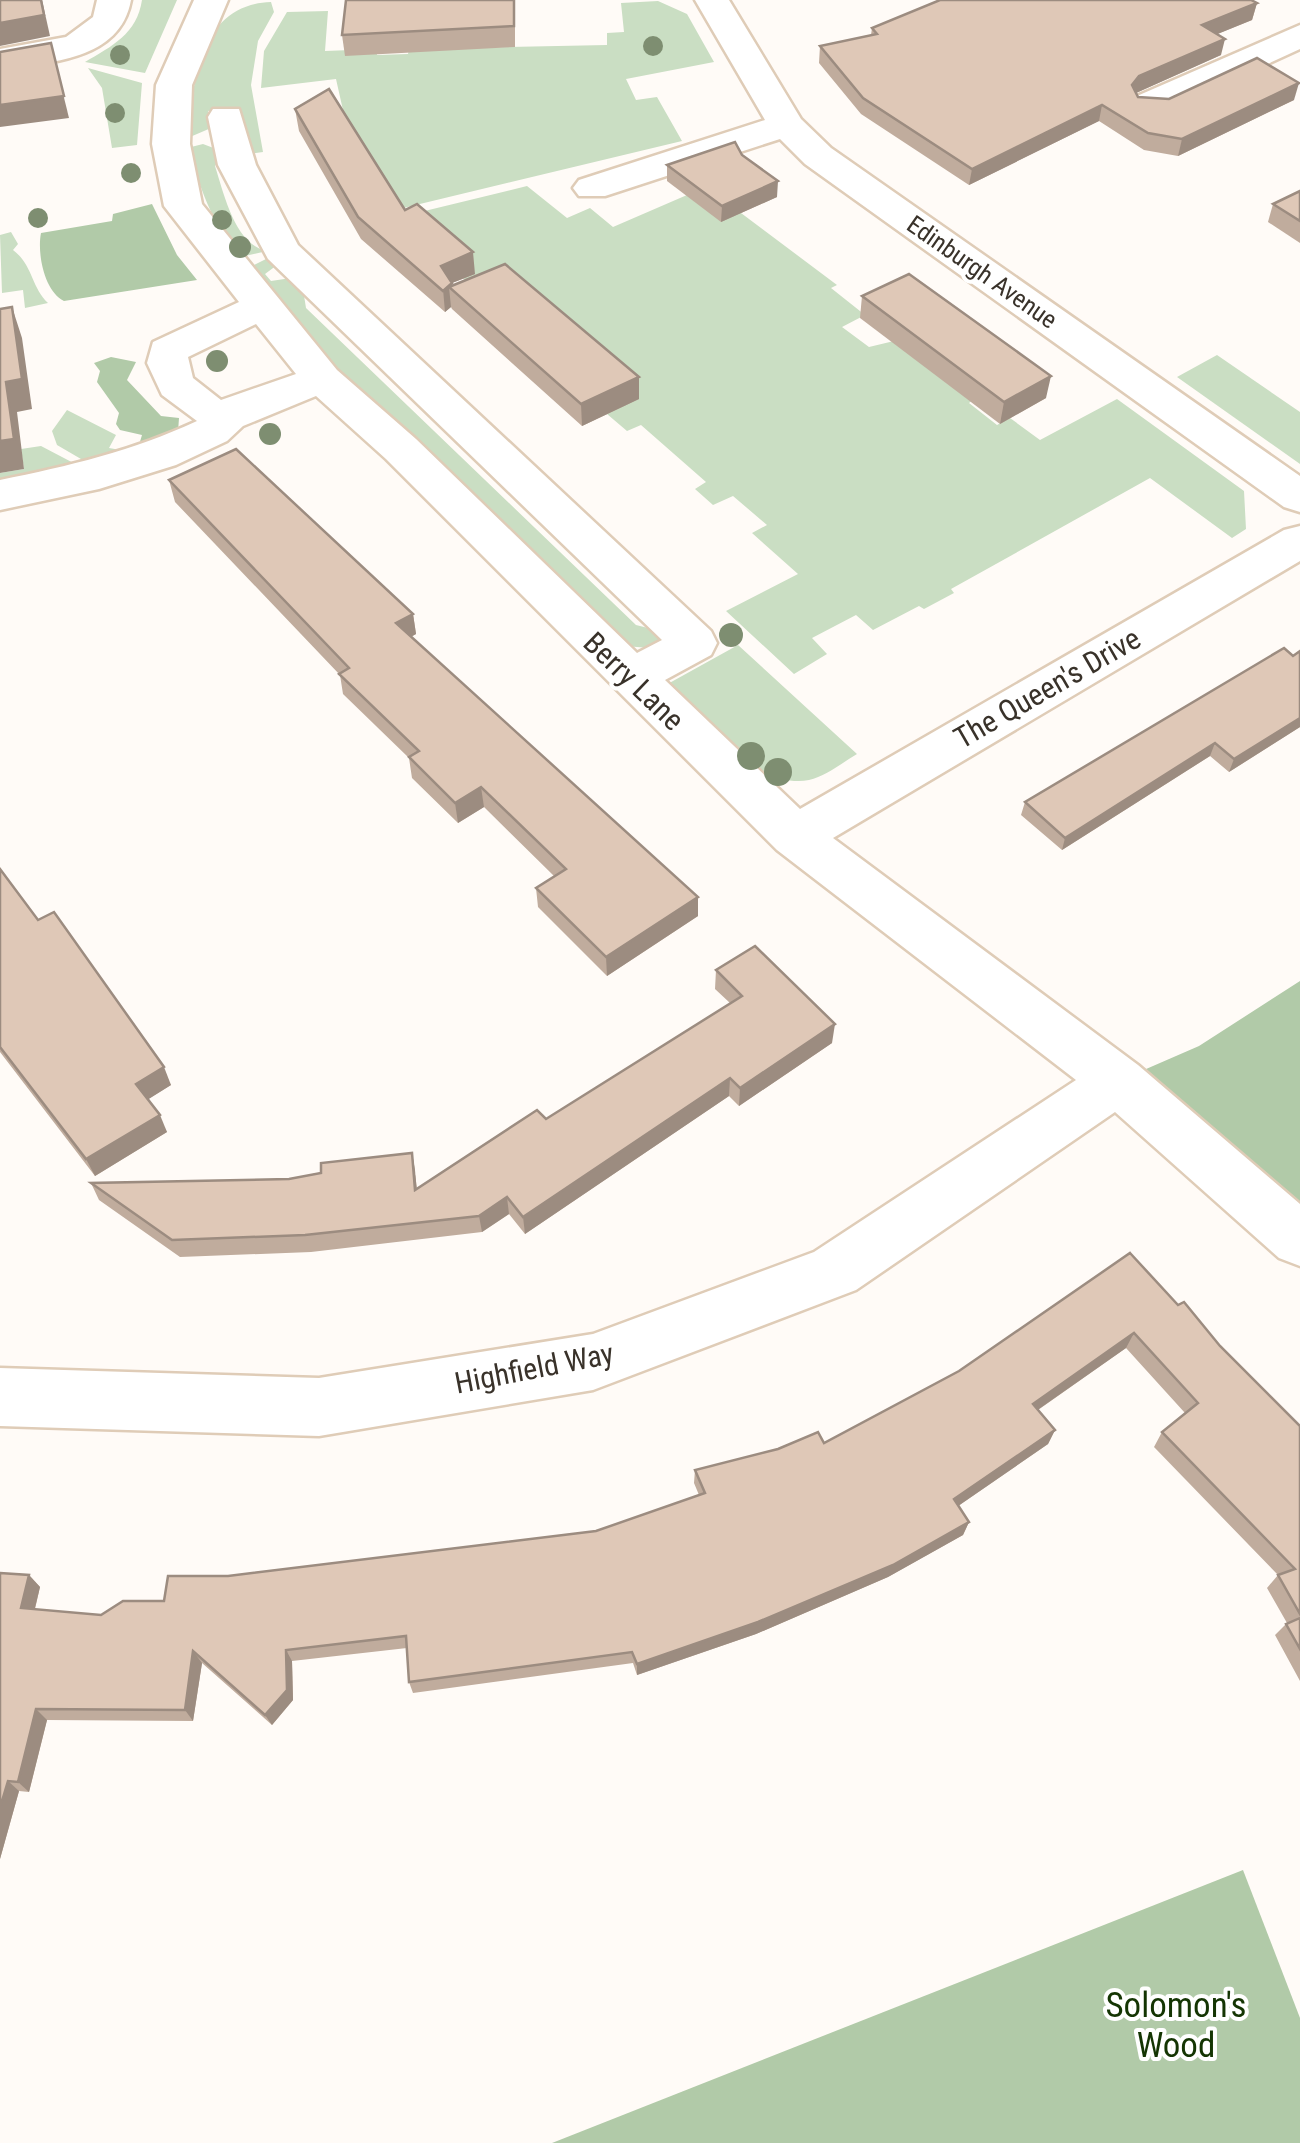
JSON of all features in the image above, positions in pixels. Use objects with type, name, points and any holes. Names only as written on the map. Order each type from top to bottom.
[{"type":"street","points":[[0,60],[77,46],[110,21],[114,0]]},
{"type":"street","name":"Berry Lane","points":[[211,0],[174,85],[171,144],[184,206],[322,378],[402,449],[630,678],[795,836],[1118,1081],[1300,1240]]},
{"type":"street","name":"Edinburgh Avenue","points":[[712,0],[786,125],[818,156],[1300,497]]},
{"type":"street","points":[[1150,104],[1295,43]]},
{"type":"street","points":[[226,117],[237,164],[282,251],[694,643],[630,678]]},
{"type":"street","points":[[592,188],[786,125]]},
{"type":"street","points":[[228,416],[210,415],[177,386],[166,360],[168,351],[197,334],[262,307]]},
{"type":"street","points":[[0,495],[99,475],[161,455],[212,431],[228,416],[322,378]]},
{"type":"street","name":"The Queen's Drive","points":[[795,836],[1300,541]]},
{"type":"street","name":"Highfield Way","points":[[0,1397],[319,1407],[594,1362],[834,1270],[1118,1081]]},
{"type":"green space","points":[[142,0],[177,0],[145,73],[85,62],[129,30]]},
{"type":"green space","points":[[658,1],[687,14],[714,62],[626,79],[636,100],[657,97],[682,141],[395,210],[349,137],[336,79],[261,88],[264,51],[287,12],[328,11],[325,51],[377,49],[377,55],[408,54],[409,49],[607,45],[607,33],[624,32],[621,3]]},
{"type":"green space","points":[[271,2],[274,12],[258,41],[251,85],[263,152],[249,154],[237,108],[208,111],[211,128],[190,137],[198,70],[215,31],[229,16],[247,6]]},
{"type":"green space","points":[[88,68],[142,83],[137,145],[112,148],[102,88]]},
{"type":"green space","points":[[203,144],[224,152],[215,166],[232,217],[247,239],[267,251],[236,258],[202,191],[191,147]]},
{"type":"green space","points":[[527,186],[567,218],[590,208],[613,227],[687,195],[741,213],[837,285],[831,288],[865,315],[842,327],[869,347],[894,341],[974,399],[969,403],[997,425],[1010,418],[1040,440],[1117,399],[1244,491],[1246,529],[1232,538],[1150,478],[951,589],[954,593],[924,609],[919,606],[873,630],[856,615],[812,638],[827,654],[794,674],[726,611],[798,574],[752,533],[767,525],[733,496],[713,505],[695,489],[706,482],[641,425],[627,431],[607,414],[639,397],[458,274],[404,216]]},
{"type":"green space","points":[[152,204],[177,255],[197,280],[64,301],[57,296],[44,271],[41,233],[112,221],[113,214]]},
{"type":"green space","points":[[11,232],[18,244],[13,250],[25,262],[48,303],[25,308],[23,290],[2,293],[0,235]]},
{"type":"green space","points":[[274,255],[277,265],[265,274],[271,281],[291,278],[302,283],[306,308],[636,625],[660,631],[658,641],[650,648],[624,646],[336,376],[246,269]]},
{"type":"green space","points":[[1217,355],[1300,412],[1300,464],[1177,377]]},
{"type":"green space","points":[[111,357],[136,362],[127,380],[161,416],[179,418],[178,432],[139,445],[142,435],[120,430],[116,424],[119,413],[97,382],[100,371],[94,363]]},
{"type":"green space","points":[[67,410],[116,435],[109,448],[132,452],[93,466],[57,445],[52,431]]},
{"type":"green space","points":[[41,446],[83,468],[0,488],[0,473],[24,469],[21,449]]},
{"type":"green space","points":[[738,645],[857,754],[809,780],[770,774],[730,749],[664,686]]},
{"type":"green space","points":[[1300,981],[1300,1225],[1130,1076],[1199,1046]]},
{"type":"green space","name":"Solomon's Wood","points":[[1243,1870],[1300,2018],[1300,2143],[552,2143]]},
{"type":"building","points":[[0,0],[41,0],[44,15],[0,23]]},
{"type":"building","points":[[346,0],[514,0],[514,26],[342,35]]},
{"type":"building","points":[[940,0],[1251,0],[1257,3],[1202,25],[1225,39],[1139,76],[1132,85],[1138,97],[1169,99],[1257,58],[1299,83],[1182,139],[1148,133],[1102,105],[972,169],[863,98],[820,46],[877,34],[872,28]]},
{"type":"building","points":[[51,43],[64,96],[0,105],[0,52]]},
{"type":"building","points":[[329,89],[405,210],[417,204],[473,252],[441,266],[452,283],[443,291],[358,217],[295,109]]},
{"type":"building","points":[[735,142],[742,155],[778,181],[722,206],[667,165]]},
{"type":"building","points":[[1300,191],[1300,221],[1273,204]]},
{"type":"building","points":[[505,264],[639,377],[581,404],[449,287]]},
{"type":"building","points":[[909,274],[1051,376],[1004,402],[862,296]]},
{"type":"building","points":[[12,307],[22,379],[6,382],[14,439],[0,441],[0,309]]},
{"type":"building","points":[[236,449],[413,614],[396,623],[698,897],[606,957],[536,888],[566,869],[481,787],[455,803],[409,757],[419,751],[339,674],[349,668],[169,480]]},
{"type":"building","points":[[1284,648],[1293,656],[1300,651],[1300,718],[1234,759],[1215,743],[1065,838],[1025,802]]},
{"type":"building","points":[[0,869],[38,920],[54,912],[164,1067],[136,1084],[160,1115],[86,1159],[0,1047]]},
{"type":"building","points":[[755,946],[835,1024],[740,1088],[730,1078],[523,1217],[507,1197],[479,1216],[305,1235],[172,1240],[91,1183],[289,1179],[321,1173],[321,1163],[412,1153],[415,1190],[537,1110],[546,1119],[742,996],[716,970]]},
{"type":"building","points":[[1130,1253],[1178,1305],[1184,1302],[1220,1346],[1300,1426],[1300,1614],[1278,1575],[1295,1569],[1162,1432],[1198,1403],[1134,1333],[1033,1404],[1055,1430],[954,1499],[969,1522],[893,1565],[758,1622],[637,1664],[632,1652],[409,1682],[406,1636],[286,1650],[287,1690],[265,1715],[193,1651],[185,1710],[36,1709],[18,1782],[8,1781],[0,1808],[0,1573],[29,1575],[21,1608],[101,1615],[123,1601],[164,1601],[168,1576],[228,1576],[596,1531],[705,1493],[695,1470],[778,1449],[818,1432],[824,1443],[959,1371]]},
{"type":"building","points":[[1300,1618],[1300,1649],[1286,1624]]}]
